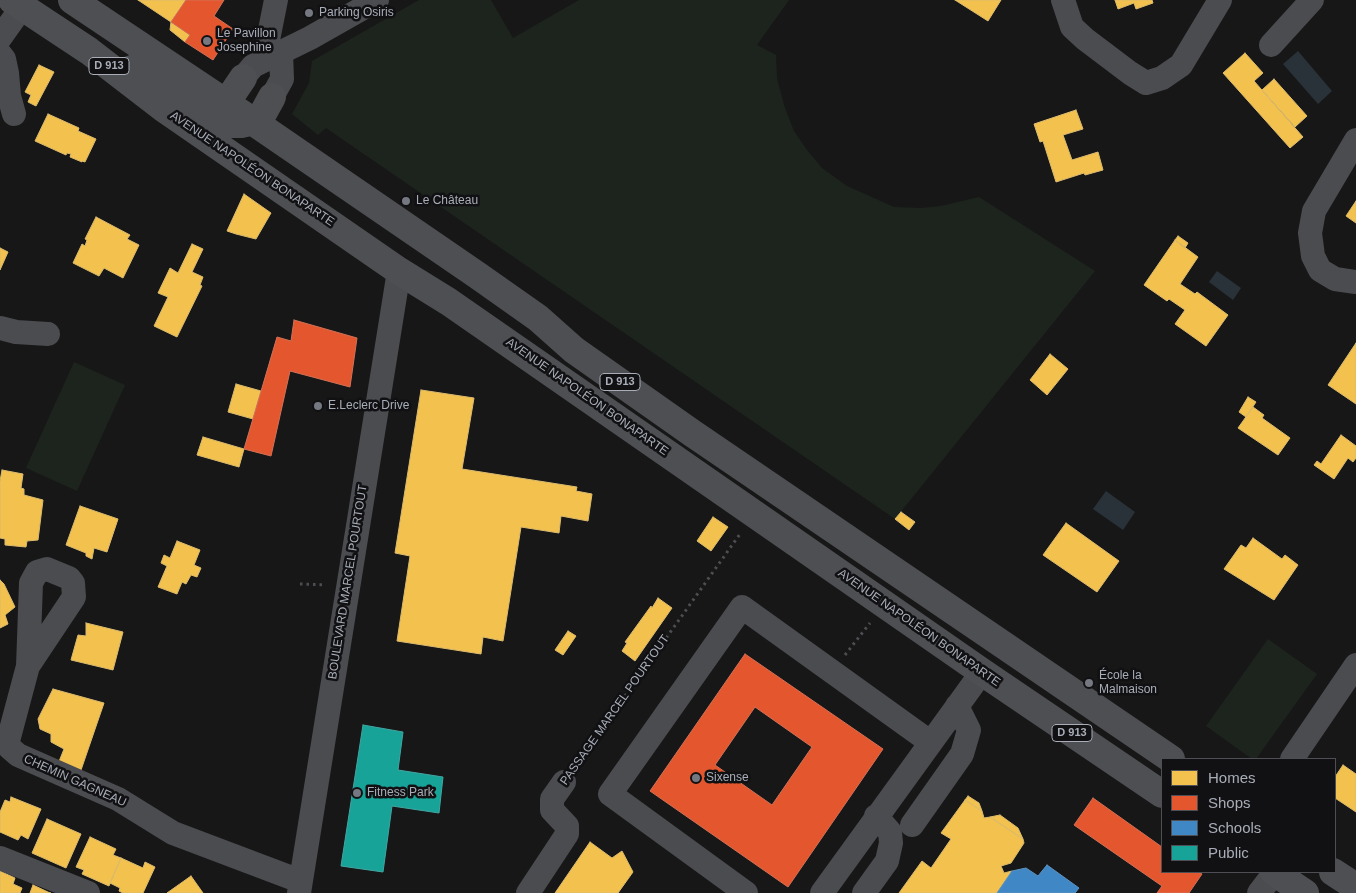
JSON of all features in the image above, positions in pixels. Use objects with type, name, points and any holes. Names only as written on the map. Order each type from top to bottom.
[{"type":"main road","name":"AVENUE NAPOLÉON BONAPARTE","points":[[72,0],[399,271],[449,302],[982,672],[1161,793]]},
{"type":"main road","name":"AVENUE NAPOLÉON BONAPARTE","points":[[17,4],[89,52],[155,102],[215,119]]},
{"type":"main road","points":[[244,78],[215,119],[228,124],[254,121],[261,117],[272,97]]},
{"type":"main road","name":"D 913","points":[[254,121],[538,318],[574,350],[692,433],[1170,758]]},
{"type":"main road","points":[[399,271],[406,227]]},
{"type":"main road","points":[[399,271],[413,265],[426,265],[548,348],[574,350]]},
{"type":"main road","points":[[1276,873],[1305,893]]},
{"type":"main road","points":[[1334,873],[1356,888]]},
{"type":"street","points":[[272,97],[282,79],[272,56],[276,0]]},
{"type":"street","points":[[244,78],[253,66],[377,0]]},
{"type":"street","points":[[1063,0],[1072,27],[1085,39],[1146,83],[1162,78],[1181,66],[1220,0]]},
{"type":"street","points":[[1271,45],[1312,0]]},
{"type":"street","points":[[0,38],[17,4]]},
{"type":"street","points":[[0,54],[4,59],[9,96],[14,114]]},
{"type":"street","points":[[1356,140],[1314,211],[1310,233],[1313,256],[1320,270],[1335,279],[1356,282]]},
{"type":"street","name":"BOULEVARD MARCEL POURTOUT","points":[[300,887],[399,271]]},
{"type":"street","points":[[0,328],[16,332],[48,334]]},
{"type":"street","points":[[746,893],[610,794],[742,607],[930,742]]},
{"type":"street","points":[[1293,758],[1356,665]]},
{"type":"street","name":"CHEMIN GAGNEAU","points":[[28,666],[8,741],[10,748],[18,755],[118,799],[173,833],[300,887]]},
{"type":"street","points":[[822,893],[982,672]]},
{"type":"street","points":[[912,825],[962,754],[969,730],[957,706]]},
{"type":"street","name":"PASSAGE MARCEL POURTOUT","points":[[528,893],[567,834],[567,826],[552,810],[552,799],[564,782]]},
{"type":"street","points":[[864,893],[887,861],[891,843],[890,832],[876,816]]},
{"type":"street","points":[[0,858],[88,893]]},
{"type":"street","points":[[1259,893],[1274,873]]},
{"type":"path","name":"PASSAGE MARCEL POURTOUT","points":[[564,782],[743,530]]},
{"type":"path","points":[[300,584],[329,585]]},
{"type":"path","points":[[833,672],[870,622]]},
{"type":"shaded area","points":[[419,0],[491,0],[513,38],[579,0],[789,0],[757,45],[776,55],[777,79],[794,131],[822,168],[847,186],[894,207],[921,208],[941,206],[979,197],[1095,271],[895,519],[326,128],[318,135],[292,114],[309,83],[312,61]]},
{"type":"shaded area","points":[[1298,51],[1332,91],[1318,104],[1283,64]]},
{"type":"shaded area","points":[[1217,271],[1241,288],[1233,300],[1209,282]]},
{"type":"shaded area","points":[[74,362],[125,385],[77,491],[26,468]]},
{"type":"shaded area","points":[[1106,491],[1135,512],[1123,530],[1093,509]]},
{"type":"shaded area","points":[[1268,639],[1317,674],[1257,758],[1251,758],[1206,726]]},
{"type":"building: Homes","points":[[138,0],[186,0],[171,22]]},
{"type":"building: Homes","points":[[955,0],[1001,0],[988,21]]},
{"type":"building: Homes","points":[[1115,0],[1152,0],[1153,3],[1136,9],[1134,3],[1118,9]]},
{"type":"building: Homes","points":[[171,22],[190,35],[185,42],[170,30]]},
{"type":"building: Homes","points":[[1245,53],[1263,73],[1254,81],[1303,137],[1290,148],[1223,73]]},
{"type":"building: Homes","points":[[39,65],[54,72],[36,106],[28,102],[31,95],[25,92]]},
{"type":"building: Homes","points":[[1274,79],[1307,116],[1295,127],[1262,90]]},
{"type":"building: Homes","points":[[1076,110],[1083,129],[1063,135],[1072,160],[1098,152],[1103,170],[1085,175],[1084,173],[1056,182],[1043,141],[1040,142],[1034,124]]},
{"type":"building: Homes","points":[[48,114],[79,128],[78,131],[96,139],[85,162],[70,157],[71,154],[67,153],[66,155],[35,141]]},
{"type":"building: Homes","points":[[244,194],[271,213],[256,239],[227,231]]},
{"type":"building: Homes","points":[[1356,201],[1356,223],[1346,216]]},
{"type":"building: Homes","points":[[96,217],[130,235],[127,239],[139,245],[123,278],[104,268],[99,276],[73,263],[82,244],[85,246],[87,240],[85,239]]},
{"type":"building: Homes","points":[[1178,236],[1188,243],[1185,248],[1175,240]]},
{"type":"building: Homes","points":[[1175,240],[1198,257],[1180,284],[1195,294],[1197,292],[1228,315],[1206,346],[1175,324],[1185,310],[1169,299],[1167,301],[1144,285]]},
{"type":"building: Homes","points":[[192,244],[203,249],[192,272],[203,277],[200,285],[202,286],[177,337],[154,326],[168,297],[158,293],[170,268],[178,273]]},
{"type":"building: Homes","points":[[0,248],[8,252],[0,270]]},
{"type":"building: Homes","points":[[1356,343],[1356,404],[1328,385]]},
{"type":"building: Homes","points":[[1050,354],[1068,369],[1047,395],[1030,380]]},
{"type":"building: Homes","points":[[236,384],[261,391],[253,419],[228,412]]},
{"type":"building: Homes","points":[[421,390],[474,398],[462,469],[577,487],[576,491],[592,494],[588,521],[561,516],[559,533],[521,527],[503,641],[483,637],[481,654],[397,641],[410,556],[395,553]]},
{"type":"building: Homes","points":[[1248,397],[1256,402],[1246,417],[1239,412]]},
{"type":"building: Homes","points":[[1253,407],[1264,415],[1262,418],[1290,438],[1278,455],[1238,428]]},
{"type":"building: Homes","points":[[1341,435],[1356,446],[1356,458],[1353,462],[1348,458],[1334,479],[1314,465],[1317,461],[1321,464]]},
{"type":"building: Homes","points":[[203,437],[244,449],[239,467],[197,455]]},
{"type":"building: Homes","points":[[2,470],[23,474],[21,488],[24,489],[24,495],[43,500],[38,540],[27,541],[26,547],[5,545],[5,539],[0,538],[0,481]]},
{"type":"building: Homes","points":[[80,506],[118,519],[107,552],[94,548],[92,559],[86,556],[86,553],[66,545]]},
{"type":"building: Homes","points":[[901,512],[915,522],[909,530],[895,519]]},
{"type":"building: Homes","points":[[713,517],[728,527],[711,551],[697,541]]},
{"type":"building: Homes","points":[[1066,523],[1119,561],[1097,592],[1043,555]]},
{"type":"building: Homes","points":[[1253,538],[1282,559],[1285,555],[1298,565],[1274,600],[1224,569],[1241,545],[1246,548]]},
{"type":"building: Homes","points":[[177,541],[200,550],[194,565],[201,568],[197,577],[191,575],[186,584],[182,582],[177,594],[158,587],[167,566],[161,563],[164,555],[170,558]]},
{"type":"building: Homes","points":[[0,580],[4,584],[15,607],[5,615],[8,624],[0,628]]},
{"type":"building: Homes","points":[[658,598],[672,608],[635,661],[622,651],[627,643],[625,642]]},
{"type":"building: Homes","points":[[86,623],[123,632],[113,670],[71,660],[78,635],[86,636]]},
{"type":"building: Homes","points":[[568,631],[576,636],[563,655],[555,650]]},
{"type":"building: Homes","points":[[53,689],[104,703],[80,773],[58,764],[64,749],[51,742],[51,734],[40,729],[38,719]]},
{"type":"building: Homes","points":[[1343,765],[1356,774],[1356,812],[1336,799],[1336,776]]},
{"type":"building: Homes","points":[[968,796],[979,803],[982,811],[965,800]]},
{"type":"building: Homes","points":[[11,797],[41,809],[28,839],[21,835],[18,840],[0,832],[0,812],[5,800],[10,802]]},
{"type":"building: Homes","points":[[965,800],[982,811],[984,818],[990,817],[1023,839],[1024,843],[1011,863],[1001,866],[1004,873],[1012,871],[997,893],[899,893],[922,861],[931,868],[951,839],[941,833]]},
{"type":"building: Homes","points":[[1000,815],[1018,828],[1023,839],[990,817]]},
{"type":"building: Homes","points":[[47,819],[81,834],[66,868],[32,853]]},
{"type":"building: Homes","points":[[90,837],[116,849],[113,855],[121,858],[109,886],[82,874],[84,870],[76,867]]},
{"type":"building: Homes","points":[[590,842],[612,858],[622,851],[633,872],[618,893],[555,893]]},
{"type":"building: Homes","points":[[121,858],[143,868],[145,862],[155,867],[143,893],[123,893],[119,891],[120,888],[110,883]]},
{"type":"building: Homes","points":[[0,871],[15,878],[13,884],[22,888],[20,893],[0,893]]},
{"type":"building: Homes","points":[[191,876],[203,893],[167,893]]},
{"type":"building: Homes","points":[[33,885],[50,893],[30,893]]},
{"type":"building: Shops","points":[[186,0],[224,0],[214,16],[233,29],[213,60],[185,42],[190,35],[171,22]]},
{"type":"building: Shops","points":[[294,320],[357,338],[350,387],[290,371],[271,456],[244,449],[277,337],[291,341]]},
{"type":"building: Shops","name":"Sixense","points":[[745,654],[883,749],[788,887],[650,791]],"holes":[[[755,707],[812,747],[772,805],[715,765]]]},
{"type":"building: Shops","points":[[1093,798],[1161,846],[1161,873],[1202,874],[1189,893],[1157,893],[1162,886],[1074,825]]},
{"type":"building: Schools","points":[[1047,865],[1079,888],[1075,893],[997,893],[1012,871],[1026,868],[1038,876]]},
{"type":"building: Public","points":[[363,725],[403,732],[398,770],[443,777],[439,813],[392,806],[383,872],[341,866]]},
{"type":"place","name":"Parking Osiris","points":[[309,13]]},
{"type":"place","name":"Le Pavillon Josephine","points":[[207,41]]},
{"type":"place","name":"Le Château","points":[[406,201]]},
{"type":"place","name":"E.Leclerc Drive","points":[[318,406]]},
{"type":"place","name":"École la Malmaison","points":[[1089,683]]},
{"type":"place","name":"Sixense","points":[[696,778]]},
{"type":"place","name":"Fitness Park","points":[[357,793]]}]
